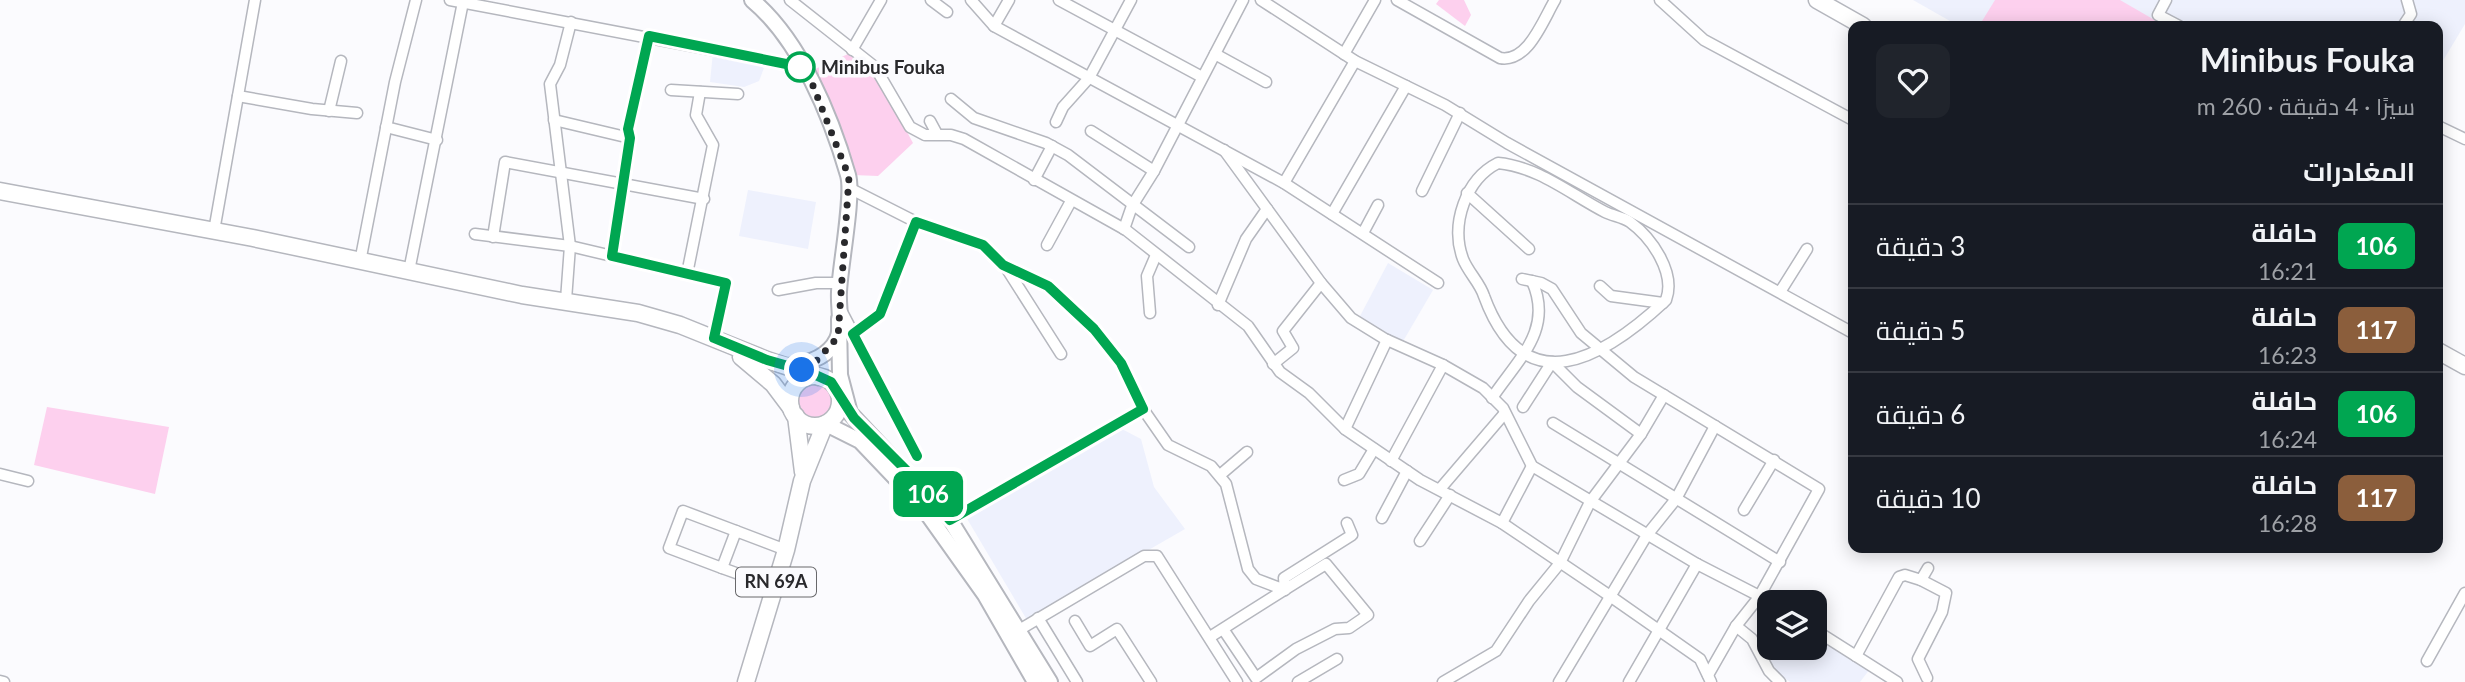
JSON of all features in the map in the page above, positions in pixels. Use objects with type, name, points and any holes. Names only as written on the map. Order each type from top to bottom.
[{"type":"main road","points":[[752,0],[779,27],[806,68],[848,173],[849,188],[839,283],[839,408],[826,424]]},
{"type":"main road","points":[[1817,0],[1854,21]]},
{"type":"main road","points":[[0,191],[214,231],[522,295],[638,313],[788,366],[812,371],[831,382],[850,413],[950,520],[1050,682]]},
{"type":"main road","points":[[794,413],[794,388],[812,371],[836,340],[839,312]]},
{"type":"main road","points":[[715,338],[761,371],[806,425],[826,424],[860,441],[920,505],[978,585],[1035,682]]},
{"type":"main road","points":[[2443,354],[2465,366]]},
{"type":"main road","points":[[840,374],[850,413]]},
{"type":"main road","name":"RN 69A","points":[[794,413],[803,462],[802,481]]},
{"type":"main road","name":"RN 69A","points":[[746,682],[786,550],[802,481],[826,424]]},
{"type":"street","points":[[214,231],[255,0]]},
{"type":"street","points":[[360,262],[386,127],[416,0]]},
{"type":"street","points":[[450,0],[806,68]]},
{"type":"street","points":[[790,0],[877,69],[910,127],[925,135],[937,134],[964,139],[1124,229],[1248,326],[1273,364],[1309,393],[1345,429],[1407,471],[1502,523],[1610,596],[1700,659],[1707,680]]},
{"type":"street","points":[[852,50],[881,0]]},
{"type":"street","points":[[931,0],[947,12]]},
{"type":"street","points":[[971,0],[994,26],[1284,183],[1438,283]]},
{"type":"street","points":[[994,26],[1009,0]]},
{"type":"street","points":[[1059,0],[1202,77]]},
{"type":"street","points":[[1056,122],[1063,107],[1088,78],[1131,0]]},
{"type":"street","points":[[1124,229],[1132,206],[1154,171],[1243,0]]},
{"type":"street","points":[[1261,0],[1355,61],[1460,113],[1507,143],[1848,329]]},
{"type":"street","points":[[1344,54],[1375,0]]},
{"type":"street","points":[[1397,0],[1500,58],[1511,60],[1534,37],[1555,0]]},
{"type":"street","points":[[1660,0],[1704,40],[1848,117]]},
{"type":"street","points":[[2166,0],[2158,15],[2169,21]]},
{"type":"street","points":[[2406,21],[2411,14],[2407,0]]},
{"type":"street","points":[[409,271],[463,2]]},
{"type":"street","points":[[566,300],[570,246],[550,84],[561,65],[571,22]]},
{"type":"street","points":[[612,256],[630,138],[628,129],[649,36]]},
{"type":"street","points":[[1215,54],[1266,82]]},
{"type":"street","points":[[329,111],[341,61]]},
{"type":"street","points":[[1284,183],[1355,61]]},
{"type":"street","points":[[1332,214],[1406,86]]},
{"type":"street","points":[[671,90],[738,93]]},
{"type":"street","points":[[687,275],[713,145],[696,115],[700,92]]},
{"type":"street","points":[[238,96],[357,113]]},
{"type":"street","points":[[951,99],[974,118],[1052,146],[1068,155],[1189,247]]},
{"type":"street","points":[[1422,191],[1460,113]]},
{"type":"street","points":[[554,120],[630,138]]},
{"type":"street","points":[[930,121],[937,134]]},
{"type":"street","points":[[386,127],[437,140]]},
{"type":"street","points":[[2443,128],[2465,139]]},
{"type":"street","points":[[1090,131],[1154,171]]},
{"type":"street","points":[[1034,180],[1052,146]]},
{"type":"street","points":[[1224,150],[1321,284],[1351,318],[1387,340],[1443,365],[1483,388],[1506,413],[1532,466],[1697,564],[1757,596]]},
{"type":"street","points":[[493,237],[505,162],[704,200]]},
{"type":"street","points":[[1498,163],[1512,164],[1545,177],[1599,209],[1629,221],[1662,260],[1670,280],[1669,292],[1663,303],[1598,351],[1571,361],[1552,362],[1522,354],[1506,340],[1492,318],[1484,294],[1463,260],[1460,228],[1467,193],[1488,168],[1498,163]]},
{"type":"street","points":[[849,188],[916,222],[983,245],[1005,266],[1061,354]]},
{"type":"street","points":[[1467,193],[1529,249]]},
{"type":"street","points":[[1599,209],[1605,197]]},
{"type":"street","points":[[1047,245],[1071,201]]},
{"type":"street","points":[[1363,233],[1378,205]]},
{"type":"street","points":[[1218,305],[1230,271],[1246,239],[1267,209]]},
{"type":"street","points":[[853,334],[880,314],[916,222]]},
{"type":"street","points":[[475,234],[570,246],[726,283],[715,338]]},
{"type":"street","points":[[1780,292],[1807,249]]},
{"type":"street","points":[[1150,313],[1147,276],[1156,255]]},
{"type":"street","points":[[1005,266],[1048,286],[1094,329],[1121,363],[1143,409],[1168,445],[1211,466],[1220,475],[1231,495],[1248,569],[1256,579],[1285,590]]},
{"type":"street","points":[[1492,398],[1536,335],[1541,300],[1527,280],[1552,289],[1581,333],[1598,351],[1664,395],[1819,489],[1763,590]]},
{"type":"street","points":[[778,290],[816,283],[839,283]]},
{"type":"street","points":[[1273,364],[1293,348],[1283,331],[1321,284]]},
{"type":"street","points":[[1600,286],[1611,296],[1663,303]]},
{"type":"street","points":[[839,312],[917,456]]},
{"type":"street","points":[[1345,429],[1387,340]]},
{"type":"street","points":[[1523,407],[1552,362]]},
{"type":"street","points":[[1552,362],[1577,387],[1641,433]]},
{"type":"street","points":[[1391,461],[1443,365]]},
{"type":"street","points":[[1443,682],[1462,670],[1470,669],[1496,651],[1529,601],[1560,563],[1590,502],[1641,433],[1664,395]]},
{"type":"street","points":[[950,520],[1143,409]]},
{"type":"street","points":[[1440,489],[1506,413]]},
{"type":"street","points":[[1553,423],[1780,562]]},
{"type":"street","points":[[1559,682],[1647,535],[1676,499],[1716,426]]},
{"type":"street","points":[[1344,480],[1359,474],[1374,449]]},
{"type":"street","points":[[1220,475],[1247,452]]},
{"type":"street","points":[[1744,510],[1774,460]]},
{"type":"street","points":[[1502,523],[1532,466]]},
{"type":"street","points":[[1382,518],[1407,471]]},
{"type":"street","points":[[0,474],[28,481]]},
{"type":"street","points":[[1420,541],[1450,495]]},
{"type":"street","points":[[775,587],[669,548],[683,511],[786,550]]},
{"type":"street","points":[[1285,590],[1284,579],[1352,535],[1347,523]]},
{"type":"street","points":[[722,568],[736,531]]},
{"type":"street","points":[[1019,630],[1150,555],[1162,559],[1237,682]]},
{"type":"street","points":[[1210,637],[1326,564],[1368,615],[1349,628],[1335,629],[1296,649],[1256,678],[1223,629]]},
{"type":"street","points":[[1629,682],[1697,564]]},
{"type":"street","points":[[1921,580],[1928,568]]},
{"type":"street","points":[[1856,656],[1899,577],[1905,575],[1921,580],[1946,593],[1942,612],[1917,659],[1929,681]]},
{"type":"street","points":[[2427,661],[2465,593]]},
{"type":"street","points":[[1707,680],[1737,626],[1757,600]]},
{"type":"street","points":[[1038,618],[1077,682]]},
{"type":"street","points":[[1075,621],[1090,646],[1117,629],[1151,682]]},
{"type":"street","points":[[1737,626],[1758,648],[1769,671],[1779,682]]},
{"type":"street","points":[[1827,638],[1897,682]]},
{"type":"street","points":[[1298,682],[1337,659]]},
{"type":"shaded area","points":[[1439,0],[1464,0],[1471,15],[1465,26],[1436,4]]},
{"type":"shaded area","points":[[1913,0],[2465,0],[2465,24],[2443,61],[2443,21],[1950,21]]},
{"type":"shaded area","points":[[1995,0],[2120,0],[2156,21],[1982,21]]},
{"type":"shaded area","points":[[713,52],[747,59],[764,68],[759,81],[744,87],[710,82]]},
{"type":"shaded area","points":[[848,54],[875,73],[913,143],[878,176],[853,175],[813,70]]},
{"type":"shaded area","points":[[748,190],[816,202],[808,249],[739,236]]},
{"type":"shaded area","points":[[1388,263],[1433,290],[1402,343],[1359,318]]},
{"type":"shaded area","points":[[815,383],[828,388],[833,401],[828,414],[815,419],[802,414],[797,401],[802,388]]},
{"type":"shaded area","points":[[47,407],[169,427],[155,494],[34,465]]},
{"type":"shaded area","points":[[1120,428],[1141,439],[1154,487],[1185,529],[1027,620],[966,517]]},
{"type":"shaded area","points":[[1827,643],[1870,669],[1860,682],[1790,682],[1775,671],[1770,660],[1827,660]]},
{"type":"bus line","name":"106","points":[[806,68],[649,36],[628,129],[630,138],[612,256],[726,283],[719,325],[714,338],[831,382],[854,418],[918,482],[950,520],[1143,409],[1121,363],[1094,329],[1048,286],[1003,265],[983,245],[916,222],[880,314],[853,334],[917,456]]},
{"type":"place","name":"Minibus Fouka","points":[[800,67]]},
{"type":"route","points":[[800,67],[806,68],[850,183],[839,293],[838,337],[830,349],[817,358],[807,371],[802,370]]}]
